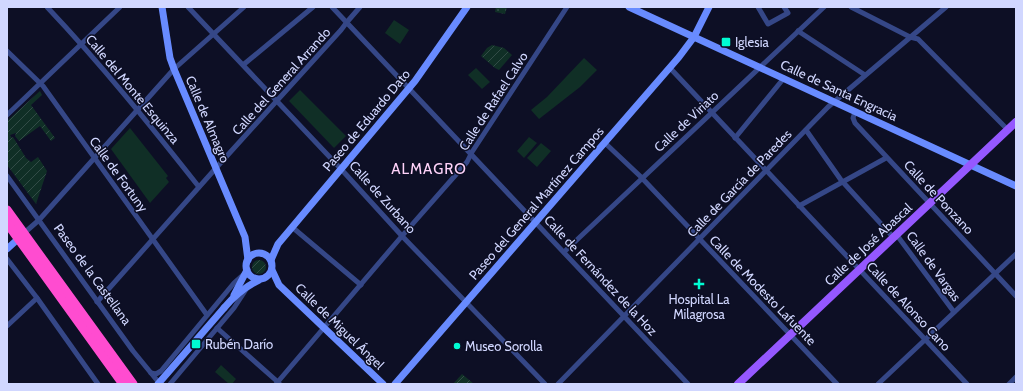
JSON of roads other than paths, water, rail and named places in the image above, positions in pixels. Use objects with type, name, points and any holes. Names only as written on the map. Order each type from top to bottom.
[{"type":"highway","points":[[7,210],[21,236],[123,384]]},
{"type":"highway","points":[[7,223],[21,236],[133,384]]},
{"type":"main road","name":"Calle de Almagro","points":[[162,7],[170,58],[245,237],[248,260]]},
{"type":"main road","name":"Paseo de Eduardo Dato","points":[[271,260],[278,244],[409,88],[467,7]]},
{"type":"main road","name":"Calle de Santa Engracia","points":[[629,7],[1016,186]]},
{"type":"main road","name":"Paseo del General Martínez Campos","points":[[395,384],[670,68],[694,37],[709,7]]},
{"type":"main road","name":"Calle de José Abascal","points":[[738,384],[1016,122]]},
{"type":"main road","points":[[7,249],[21,236]]},
{"type":"main road","name":"Calle de Almagro","points":[[245,237],[260,253]]},
{"type":"main road","name":"Paseo de Eduardo Dato","points":[[260,253],[278,244]]},
{"type":"main road","points":[[159,384],[231,300],[249,285],[270,275],[273,265],[268,256],[260,253],[252,255],[246,265],[246,272],[231,300]]},
{"type":"main road","name":"Calle de Miguel Ángel","points":[[272,270],[279,285],[383,384]]},
{"type":"main road","points":[[246,272],[250,276],[260,280]]},
{"type":"main road","name":"Calle de Miguel Ángel","points":[[260,280],[279,285]]},
{"type":"street","name":"Calle del Monte Esquinza","points":[[47,7],[81,43],[138,110],[199,186]]},
{"type":"street","points":[[7,114],[120,7]]},
{"type":"street","name":"Calle de Zurbano","points":[[188,7],[342,169],[402,236],[545,384]]},
{"type":"street","points":[[21,236],[39,220],[174,69],[244,7]]},
{"type":"street","points":[[243,65],[313,7]]},
{"type":"street","name":"Calle de Fernández de la Hoz","points":[[332,7],[688,384]]},
{"type":"street","name":"Calle del General Arrando","points":[[97,302],[360,7]]},
{"type":"street","name":"Calle de Rafael Calvo","points":[[278,383],[402,236],[467,162],[567,7]]},
{"type":"street","points":[[758,7],[768,24],[788,13],[784,7]]},
{"type":"street","name":"Calle de Viriato","points":[[564,252],[824,7]]},
{"type":"street","points":[[851,7],[910,37],[918,39],[1008,130]]},
{"type":"street","name":"Calle de García de Paredes","points":[[558,384],[834,101],[946,7]]},
{"type":"street","points":[[798,31],[865,75]]},
{"type":"street","name":"Calle de Fortuny","points":[[7,51],[40,83],[207,315]]},
{"type":"street","name":"Calle de Alonso Cano","points":[[670,68],[967,384]]},
{"type":"street","points":[[735,138],[784,78]]},
{"type":"street","name":"Calle de Ponzano","points":[[855,112],[853,118],[854,121],[886,158],[1016,296]]},
{"type":"street","name":"Calle de Vargas","points":[[806,130],[842,182],[895,235],[954,312]]},
{"type":"street","name":"Calle de Modesto Lafuente","points":[[605,143],[642,178],[838,384]]},
{"type":"street","points":[[799,206],[886,158]]},
{"type":"street","name":"Paseo de la Castellana","points":[[7,176],[97,302],[159,384]]},
{"type":"street","points":[[292,227],[361,285]]},
{"type":"street","points":[[878,384],[1016,254]]},
{"type":"street","points":[[7,259],[37,298],[98,384]]},
{"type":"street","points":[[151,373],[156,374],[160,371],[237,280],[246,272]]},
{"type":"street","points":[[170,384],[238,303],[249,285]]},
{"type":"street","points":[[7,326],[37,298]]},
{"type":"street","points":[[217,328],[278,383]]},
{"type":"street","points":[[1009,384],[1016,377]]},
{"type":"place","name":"Iglesia","points":[[726,42]]},
{"type":"place","name":"Hospital La Milagrosa","points":[[699,284]]},
{"type":"place","name":"Rubén Darío","points":[[196,344]]},
{"type":"place","name":"Museo Sorolla","points":[[457,346]]},
{"type":"district","name":"ALMAGRO","points":[[429,169]]}]
